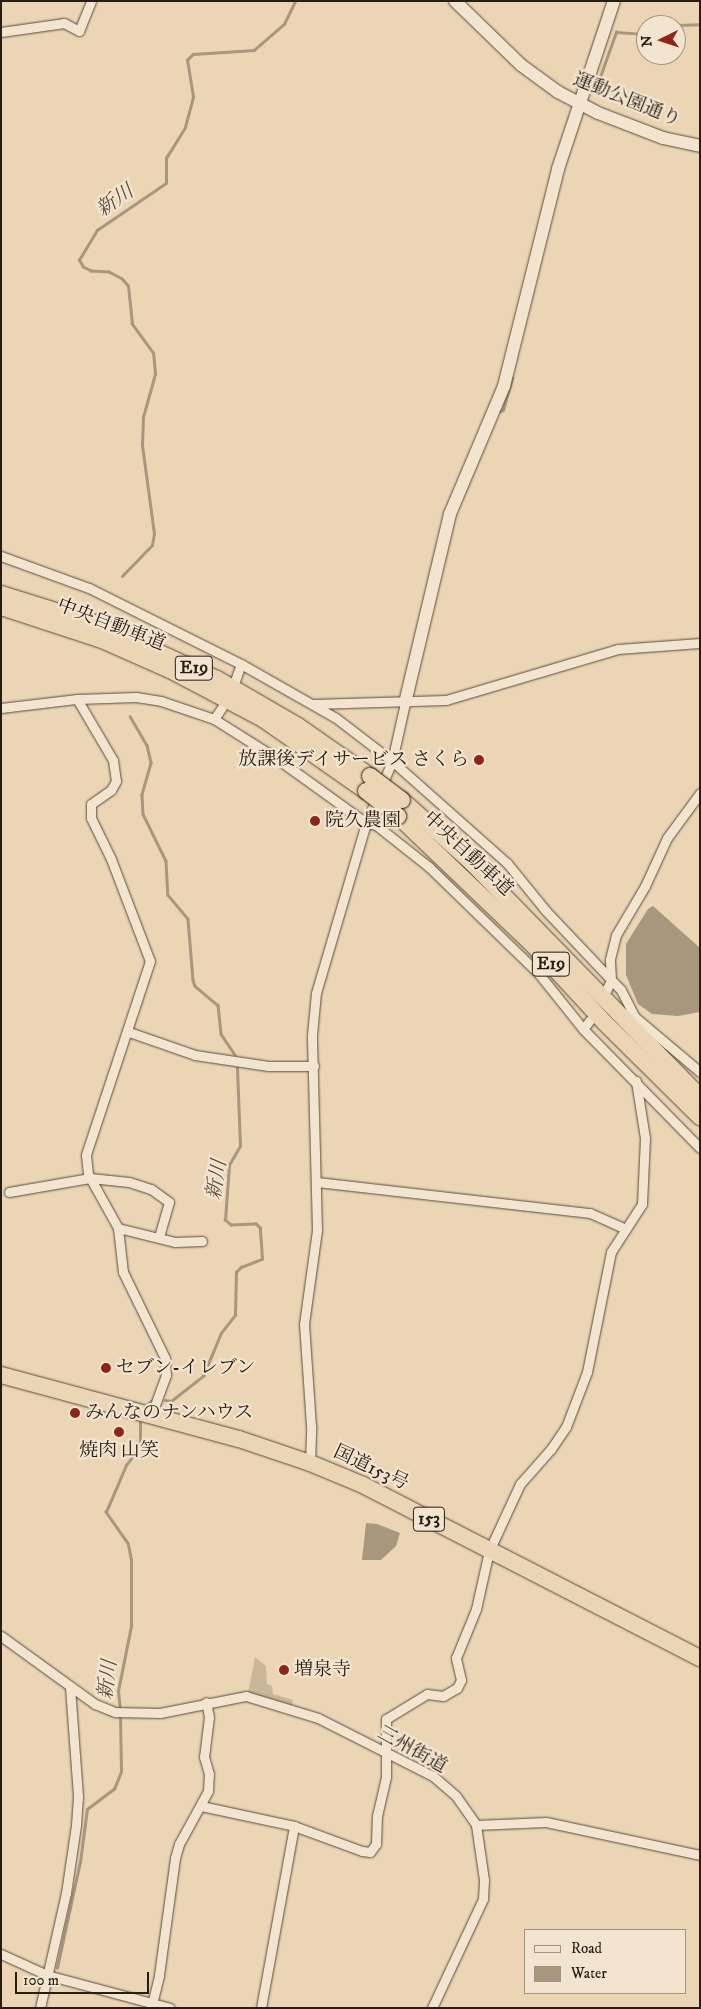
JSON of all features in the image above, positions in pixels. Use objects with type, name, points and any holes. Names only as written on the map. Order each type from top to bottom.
[{"type":"highway","name":"中央自動車道","points":[[1,594],[94,623],[216,679],[298,726],[368,783],[471,862],[700,1097]]},
{"type":"highway","name":"中央自動車道","points":[[1,609],[41,619],[102,640],[212,691],[368,783]]},
{"type":"highway","name":"中央自動車道","points":[[400,808],[533,945],[604,1023],[700,1117]]},
{"type":"highway","name":"国道153号","points":[[1,1375],[239,1439],[310,1463],[372,1489],[489,1551],[700,1658]]},
{"type":"street","points":[[1,32],[64,23],[79,31],[91,1]]},
{"type":"street","name":"運動公園通り","points":[[455,1],[521,65],[578,103],[663,138],[700,146]]},
{"type":"street","points":[[310,1463],[311,1426],[304,1324],[317,1230],[314,1066],[316,993],[366,823],[392,761],[442,541],[450,514],[504,386],[578,103],[614,1]]},
{"type":"street","points":[[1,556],[89,588],[241,664],[313,704],[392,761],[507,863],[546,911],[621,990],[635,1017],[700,1072]]},
{"type":"street","points":[[313,704],[405,703],[446,700],[618,649],[700,643]]},
{"type":"street","points":[[235,681],[241,664]]},
{"type":"street","points":[[1,708],[77,699],[136,697],[161,700],[214,719],[276,758],[366,823],[376,826],[429,867],[539,974],[583,1029],[700,1148]]},
{"type":"street","points":[[77,699],[113,760],[116,781],[111,790],[91,804],[91,818],[111,859],[150,961],[129,1032],[86,1155],[90,1178],[118,1228],[124,1272],[165,1358],[166,1374],[144,1415]]},
{"type":"street","points":[[214,719],[222,707]]},
{"type":"street","points":[[604,993],[611,980],[610,959],[616,935],[645,886],[667,838],[700,793]]},
{"type":"street","points":[[583,1029],[590,1020]]},
{"type":"street","points":[[129,1032],[169,1048],[225,1061],[268,1066],[314,1066]]},
{"type":"street","points":[[201,1806],[294,1826],[370,1852],[376,1844],[377,1816],[386,1777],[386,1718],[427,1694],[443,1696],[457,1688],[461,1680],[456,1658],[476,1610],[489,1551],[520,1484],[551,1449],[579,1396],[595,1345],[611,1252],[639,1212],[645,1176],[645,1138],[636,1081]]},
{"type":"street","points":[[9,1192],[90,1178],[129,1182],[165,1197],[169,1202],[159,1238]]},
{"type":"street","points":[[317,1182],[590,1213],[626,1229]]},
{"type":"street","points":[[118,1228],[174,1242],[202,1240]]},
{"type":"street","points":[[1,1636],[70,1687],[78,1796],[76,1825],[66,1893],[40,2008]]},
{"type":"street","name":"三州街道","points":[[70,1687],[95,1704],[114,1712],[160,1713],[206,1702],[246,1696],[291,1708],[433,1776],[456,1796],[476,1825]]},
{"type":"street","points":[[151,2005],[159,1974],[175,1858],[179,1844],[208,1791],[209,1774],[204,1757],[209,1717],[206,1702]]},
{"type":"street","points":[[432,2008],[482,1899],[484,1880],[476,1825],[546,1822],[700,1855]]},
{"type":"street","points":[[261,2008],[294,1826]]},
{"type":"street","points":[[1,1954],[48,1975],[151,2005],[170,2008]]},
{"type":"shaded area","points":[[255,1657],[266,1666],[267,1684],[272,1686],[273,1694],[293,1700],[292,1705],[248,1693]]},
{"type":"water","points":[[653,906],[700,948],[700,1012],[678,1016],[652,1014],[638,1004],[626,975],[626,944],[648,909]]},
{"type":"water","points":[[366,1523],[377,1524],[400,1533],[396,1546],[381,1560],[362,1560]]},
{"type":"waterway","name":"新川","points":[[122,576],[152,545],[154,534],[142,445],[143,417],[155,374],[153,353],[132,324],[128,286],[122,279],[109,272],[91,271],[83,267],[79,260],[97,230],[166,183],[166,158],[185,127],[193,97],[187,60],[193,54],[254,50],[284,24],[295,1]]},
{"type":"waterway","points":[[686,25],[700,24]]},
{"type":"waterway","points":[[595,91],[616,32],[636,33]]},
{"type":"waterway","points":[[498,412],[503,410],[512,378]]},
{"type":"waterway","name":"新川","points":[[130,716],[147,745],[151,763],[142,795],[143,814],[166,861],[168,895],[188,919],[193,980],[195,986],[218,1005],[221,1034],[235,1055]]},
{"type":"waterway","name":"新川","points":[[165,1400],[171,1401],[203,1376],[221,1333],[235,1315],[236,1272],[241,1267],[262,1259],[260,1228],[256,1224],[231,1225],[225,1220],[229,1165],[240,1146],[237,1068]]},
{"type":"waterway","name":"新川","points":[[144,1406],[153,1400]]},
{"type":"waterway","name":"新川","points":[[120,1710],[118,1691],[131,1626],[131,1560],[128,1544],[106,1512],[126,1465],[140,1447],[140,1419]]},
{"type":"waterway","name":"新川","points":[[57,1968],[80,1862],[87,1809],[114,1789],[121,1772],[120,1715]]},
{"type":"place","name":"放課後デイサービス さくら","points":[[479,760]]},
{"type":"place","name":"院久農園","points":[[315,821]]},
{"type":"place","name":"セブン-イレブン","points":[[106,1368]]},
{"type":"place","name":"みんなのナンハウス","points":[[75,1413]]},
{"type":"place","name":"焼肉 山笑","points":[[119,1432]]},
{"type":"place","name":"増泉寺","points":[[284,1670]]}]
